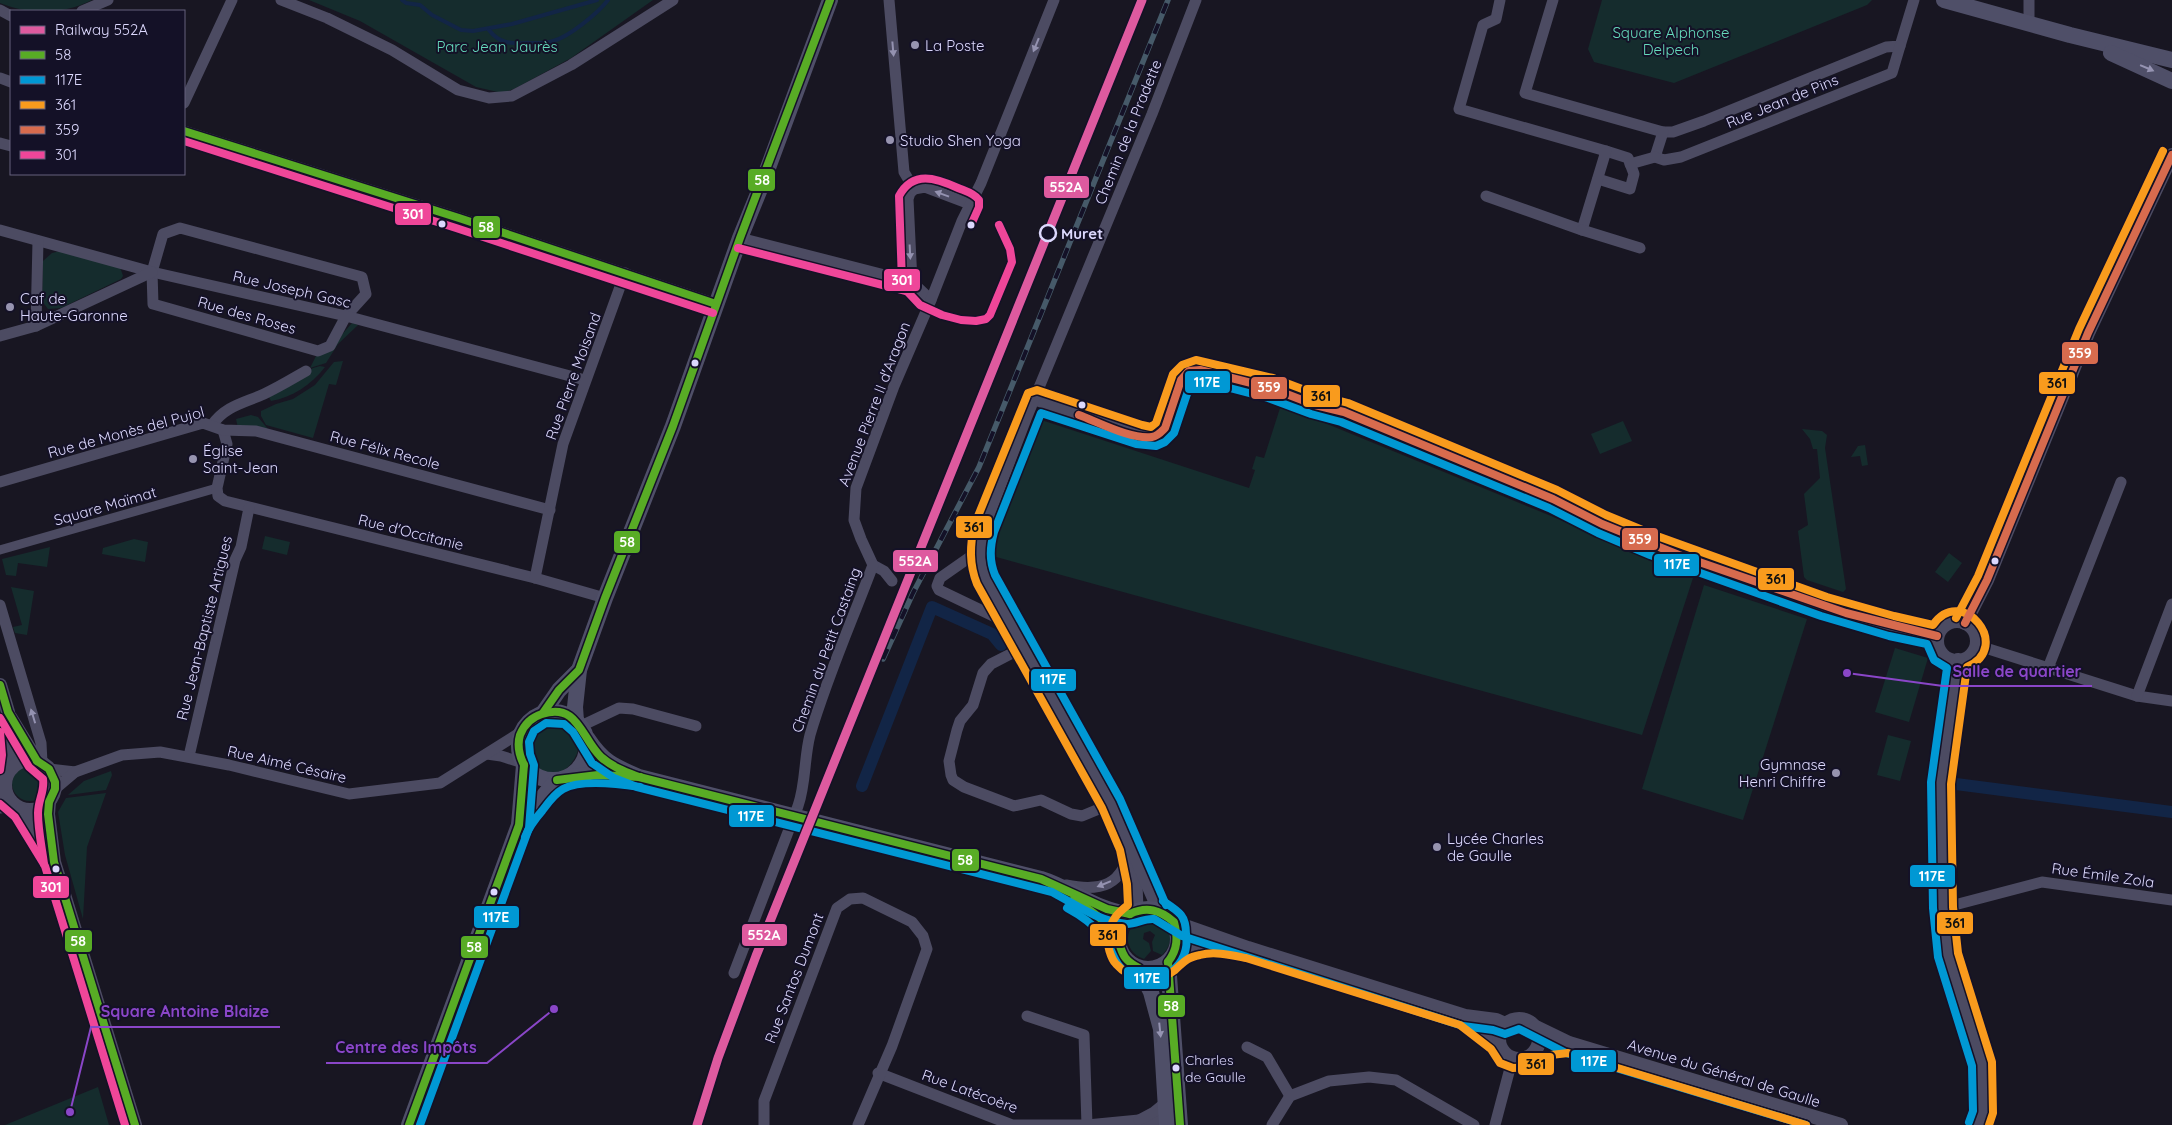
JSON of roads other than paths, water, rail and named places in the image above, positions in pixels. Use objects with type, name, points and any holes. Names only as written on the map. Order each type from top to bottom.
[{"type":"main road","points":[[519,825],[563,779],[580,767],[587,754],[575,706],[579,670],[605,598],[673,426],[740,238],[830,0]]},
{"type":"main road","points":[[1944,0],[2070,35],[2172,60]]},
{"type":"main road","points":[[2070,35],[2152,70],[2172,81]]},
{"type":"main road","points":[[543,713],[559,690],[579,670]]},
{"type":"main road","points":[[409,1125],[519,825],[523,764],[518,748],[521,732],[530,720],[543,713],[558,712],[568,715],[581,728],[598,755],[607,762],[639,777]]},
{"type":"main road","points":[[523,764],[535,776],[550,781],[602,774],[639,777],[1056,883],[1101,907],[1119,913],[1157,909],[1174,922],[1178,939],[1171,958],[1166,1116]]},
{"type":"main road","points":[[1031,877],[1055,888],[1081,904],[1096,915],[1117,939]]},
{"type":"main road","points":[[1134,912],[1123,921],[1117,939],[1118,948],[1123,957],[1139,968],[1151,992],[1158,1012],[1161,1029],[1166,1116]]},
{"type":"main road","points":[[1139,968],[1154,969],[1171,958]]},
{"type":"street","points":[[84,10],[108,0]]},
{"type":"street","points":[[185,101],[232,0]]},
{"type":"street","points":[[281,0],[327,18],[392,50],[458,90],[489,98],[512,96],[571,65],[673,0]]},
{"type":"street","points":[[889,0],[904,172],[914,189]]},
{"type":"street","name":"Avenue Pierre II d'Aragon","points":[[892,581],[884,571],[873,565],[854,520],[856,488],[894,386],[970,204],[981,183],[1054,0]]},
{"type":"street","name":"Chemin de la Pradette","points":[[1157,909],[1110,804],[982,570],[980,550],[984,529],[1034,400],[1196,0]]},
{"type":"street","points":[[1500,0],[1496,19],[1483,25],[1459,109],[1628,158],[1634,174],[1630,189],[1598,179]]},
{"type":"street","name":"Rue Jean de Pins","points":[[1554,0],[1525,93],[1663,132],[1674,132],[1704,121],[1886,47],[1900,46]]},
{"type":"street","name":"Rue Jean de Pins","points":[[1630,164],[1655,157],[1664,160],[1681,157],[1892,73],[1914,0]]},
{"type":"street","points":[[2029,24],[2030,0]]},
{"type":"street","points":[[185,131],[716,304]]},
{"type":"street","points":[[1655,157],[1663,132]]},
{"type":"street","points":[[1582,230],[1606,151]]},
{"type":"street","points":[[1965,623],[1987,580],[2088,333],[2172,155]]},
{"type":"street","points":[[912,282],[908,199],[910,193],[914,189],[925,187],[970,204]]},
{"type":"street","points":[[1486,196],[1582,230],[1640,248]]},
{"type":"street","points":[[0,336],[36,326],[152,272],[163,234],[180,228],[362,277],[366,294],[346,316]]},
{"type":"street","name":"Rue Joseph Gasc","points":[[0,230],[152,272],[346,316],[585,380]]},
{"type":"street","points":[[740,238],[912,282],[931,300]]},
{"type":"street","points":[[36,326],[38,241]]},
{"type":"street","name":"Rue des Roses","points":[[152,272],[153,304],[318,351],[330,346],[346,316]]},
{"type":"street","name":"Rue Pierre Moisand","points":[[535,578],[563,444],[585,380],[606,330],[625,273]]},
{"type":"street","points":[[1034,400],[1139,435],[1151,437],[1160,434],[1165,428],[1181,380],[1189,371],[1200,370],[1271,388],[1315,405],[1344,412],[1700,563],[1853,615],[1937,636]]},
{"type":"street","name":"Rue de Monès del Pujol","points":[[0,482],[203,424],[212,426],[219,415],[226,409],[266,393],[306,371]]},
{"type":"street","name":"Rue Félix Recole","points":[[212,426],[223,430],[256,431],[550,510]]},
{"type":"street","points":[[217,488],[227,444],[223,430]]},
{"type":"street","points":[[2048,668],[2121,482]]},
{"type":"street","name":"Rue d'Occitanie","points":[[217,488],[218,496],[225,501],[249,508],[535,578],[605,598]]},
{"type":"street","name":"Square Maïmat","points":[[0,550],[217,488]]},
{"type":"street","name":"Rue Jean-Baptiste Artigues","points":[[189,756],[249,508]]},
{"type":"street","points":[[980,550],[940,578],[937,586],[939,590],[1012,625]]},
{"type":"street","name":"Chemin du Petit Castaing","points":[[734,973],[803,792],[807,747],[815,720],[873,565]]},
{"type":"street","points":[[2138,696],[2172,604]]},
{"type":"street","points":[[0,605],[41,743],[42,764]]},
{"type":"street","points":[[1949,622],[1965,623],[1975,633],[1976,645],[1970,655],[1958,660],[1952,660],[1942,654],[1937,642],[1937,636],[1943,626],[1949,622]]},
{"type":"street","points":[[1976,645],[2138,696],[2172,701]]},
{"type":"street","points":[[1024,647],[991,664],[983,673],[973,705],[960,721],[957,730],[949,761],[953,780],[964,787],[1014,806],[1041,800],[1071,814],[1082,816],[1110,804]]},
{"type":"street","points":[[1958,660],[1941,783],[1943,908],[1948,955],[1982,1064],[1983,1112],[1979,1125]]},
{"type":"street","points":[[0,685],[12,768]]},
{"type":"street","points":[[581,728],[619,708],[633,709],[696,726]]},
{"type":"street","points":[[4,713],[55,782],[55,789],[49,802],[48,814],[54,862],[135,1125]]},
{"type":"street","name":"Rue Aimé Césaire","points":[[55,789],[75,772],[122,755],[160,752],[189,756],[349,794],[440,783],[521,732]]},
{"type":"street","points":[[487,754],[501,756],[523,764]]},
{"type":"street","points":[[42,764],[24,761],[12,768],[5,781],[3,798],[19,808],[54,862]]},
{"type":"street","name":"Rue Aimé Césaire","points":[[42,764],[75,772]]},
{"type":"street","points":[[0,808],[37,810],[49,802]]},
{"type":"street","points":[[1056,883],[1085,888],[1100,887],[1110,883],[1123,871],[1130,847]]},
{"type":"street","name":"Chemin de la Pradette","points":[[1130,847],[1137,883],[1134,912]]},
{"type":"street","name":"Rue Émile Zola","points":[[1943,908],[2042,882],[2172,900]]},
{"type":"street","name":"Rue Santos Dumont","points":[[764,1125],[764,1101],[837,908],[850,899],[863,898],[912,922],[923,936],[927,949],[892,1046],[878,1073]]},
{"type":"street","points":[[1174,922],[1248,948],[1465,1016],[1496,1020],[1505,1024]]},
{"type":"street","points":[[1171,958],[1192,946],[1212,943],[1248,948]]},
{"type":"street","points":[[1027,1016],[1084,1035],[1087,1125]]},
{"type":"street","points":[[1465,1016],[1499,1042],[1507,1055],[1513,1058],[1528,1057],[1537,1050],[1540,1037],[1536,1027],[1526,1019],[1519,1018],[1505,1024],[1499,1034],[1499,1042]]},
{"type":"street","name":"Avenue du Général de Gaulle","points":[[1536,1027],[1569,1043],[1841,1125]]},
{"type":"street","name":"Avenue du Général de Gaulle","points":[[1537,1050],[1549,1045],[1569,1043]]},
{"type":"street","points":[[1247,1048],[1267,1057],[1290,1096]]},
{"type":"street","points":[[1495,1125],[1513,1058]]},
{"type":"street","points":[[858,1125],[878,1073]]},
{"type":"street","name":"Rue Latécoère","points":[[878,1073],[1012,1124],[1087,1125],[1166,1116]]},
{"type":"street","points":[[1272,1125],[1290,1096],[1328,1081],[1369,1077],[1396,1080],[1474,1125]]},
{"type":"street","name":"Rue Latécoère","points":[[1139,1120],[1154,1112],[1166,1116]]},
{"type":"waterway","points":[[402,0],[406,3],[420,5],[432,15],[461,30],[473,31],[512,24],[597,0]]},
{"type":"waterway","points":[[489,30],[497,38],[510,43],[550,42],[560,39],[575,30],[608,0]]},
{"type":"waterway","points":[[862,786],[932,607],[992,634],[1001,645]]},
{"type":"waterway","points":[[1956,784],[2172,812]]},
{"type":"railway","points":[[883,659],[913,593],[979,467],[1168,0]]},
{"type":"rail line","name":"552A","points":[[697,1125],[718,1058],[756,956],[1142,0]]},
{"type":"place","name":"La Poste","points":[[915,45]]},
{"type":"place","name":"Studio Shen Yoga","points":[[890,140]]},
{"type":"place","name":"Muret","points":[[1048,233]]},
{"type":"place","name":"Caf de Haute-Garonne","points":[[10,307]]},
{"type":"place","name":"Église Saint-Jean","points":[[193,459]]},
{"type":"place","name":"Salle de quartier","points":[[1847,673]]},
{"type":"place","name":"Gymnase Henri Chiffre","points":[[1836,773]]},
{"type":"place","name":"Lycée Charles de Gaulle","points":[[1437,847]]},
{"type":"place","name":"Centre des Impôts","points":[[554,1009]]},
{"type":"place","name":"Charles de Gaulle","points":[[1176,1068]]},
{"type":"place","name":"Square Antoine Blaize","points":[[70,1112]]},
{"type":"park label","name":"Square Alphonse Delpech","points":[[1671,40]]},
{"type":"park label","name":"Parc Jean Jaurès","points":[[497,46]]}]
